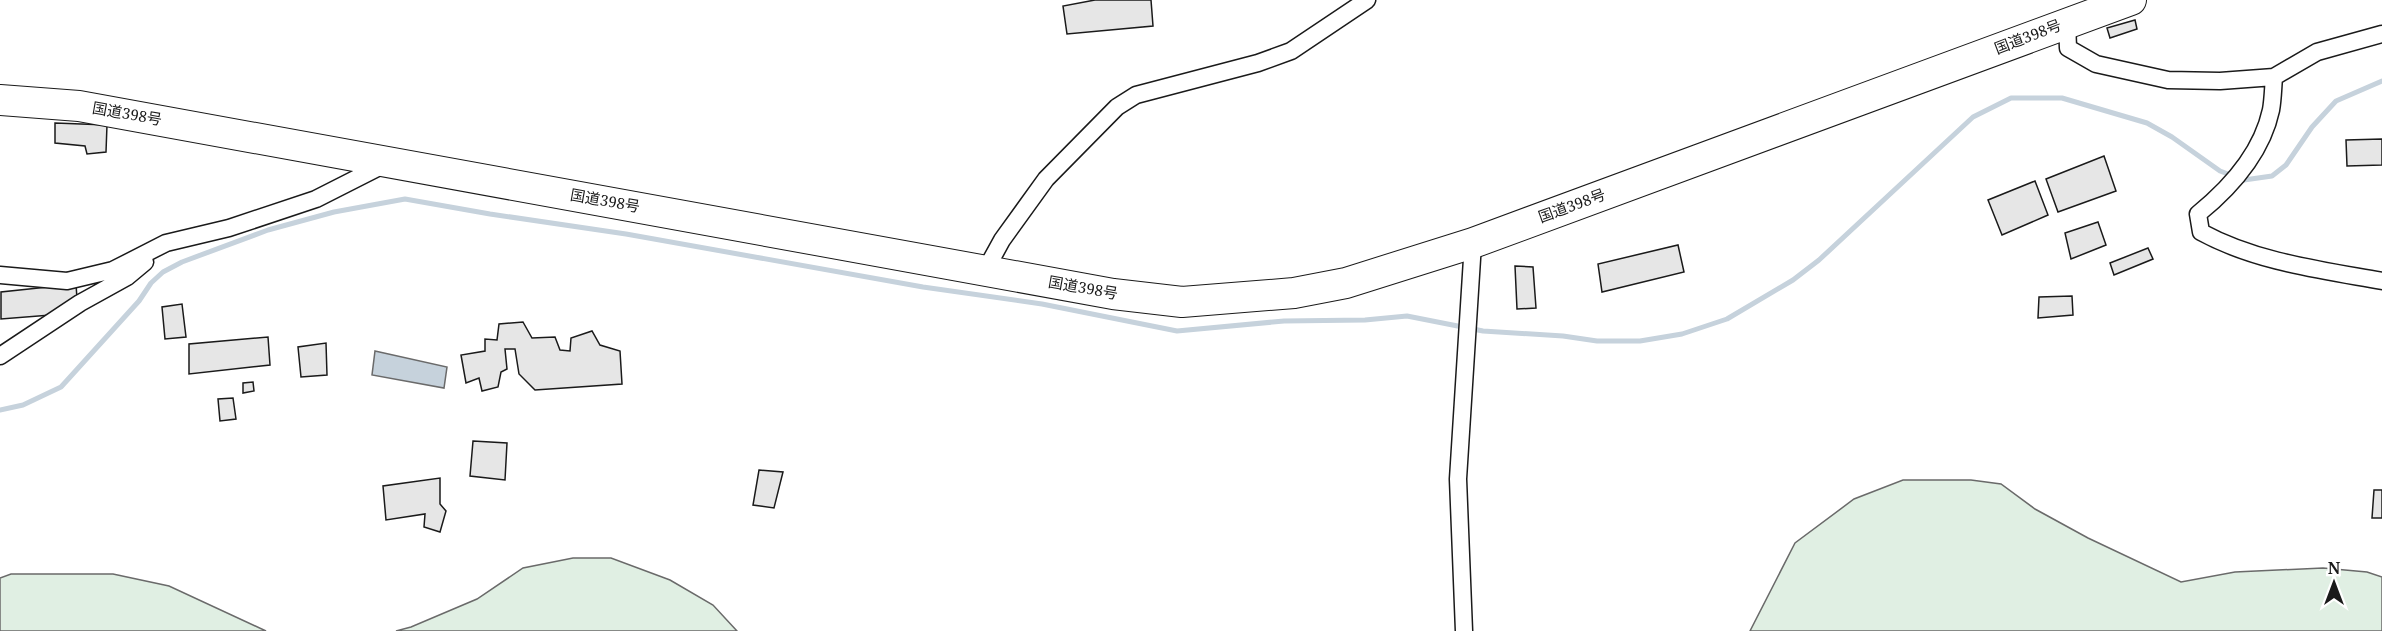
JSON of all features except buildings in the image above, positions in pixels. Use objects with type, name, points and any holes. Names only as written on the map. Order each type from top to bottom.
[{"type":"highway","name":"国道398号","points":[[0,100],[79,106],[1113,294],[1182,302],[1294,293],[1346,283],[1473,243],[2131,0]]},
{"type":"street","points":[[986,271],[1002,240],[1046,179],[1117,107],[1136,95],[1258,63],[1291,51],[1367,0]]},
{"type":"street","points":[[2067,22],[2068,48],[2096,64],[2168,80],[2220,81],[2274,77],[2316,52],[2382,34]]},
{"type":"street","points":[[2274,77],[2271,111],[2253,155],[2217,199],[2198,214],[2201,232],[2217,241],[2283,262],[2382,281]]},
{"type":"street","points":[[0,275],[67,281],[113,270],[166,243],[229,228],[316,199],[391,161]]},
{"type":"street","points":[[0,356],[80,303],[127,277],[166,243]]},
{"type":"street","points":[[1464,631],[1458,479],[1473,243]]},
{"type":"green space","points":[[1903,480],[1971,480],[2001,484],[2035,509],[2088,538],[2181,582],[2235,572],[2323,568],[2367,572],[2382,577],[2382,631],[1750,631],[1795,543],[1854,499]]},
{"type":"green space","points":[[573,558],[611,558],[670,580],[713,605],[737,631],[396,631],[477,599],[523,568]]},
{"type":"green space","points":[[11,574],[113,574],[169,586],[266,631],[0,631],[0,578]]},
{"type":"shaded area","points":[[375,351],[447,367],[444,388],[372,375]]},
{"type":"waterway","points":[[0,410],[23,405],[61,387],[139,301],[151,283],[163,272],[182,262],[268,230],[334,212],[405,199],[626,234],[923,287],[1042,304],[1177,331],[1284,321],[1365,320],[1407,316],[1483,331],[1563,336],[1597,341],[1640,341],[1682,334],[1727,319],[1793,280],[1819,260],[1973,117],[2011,98],[2062,98],[2147,123],[2172,137],[2220,171],[2244,180],[2272,176],[2286,165],[2312,127],[2336,101],[2382,81]]}]
